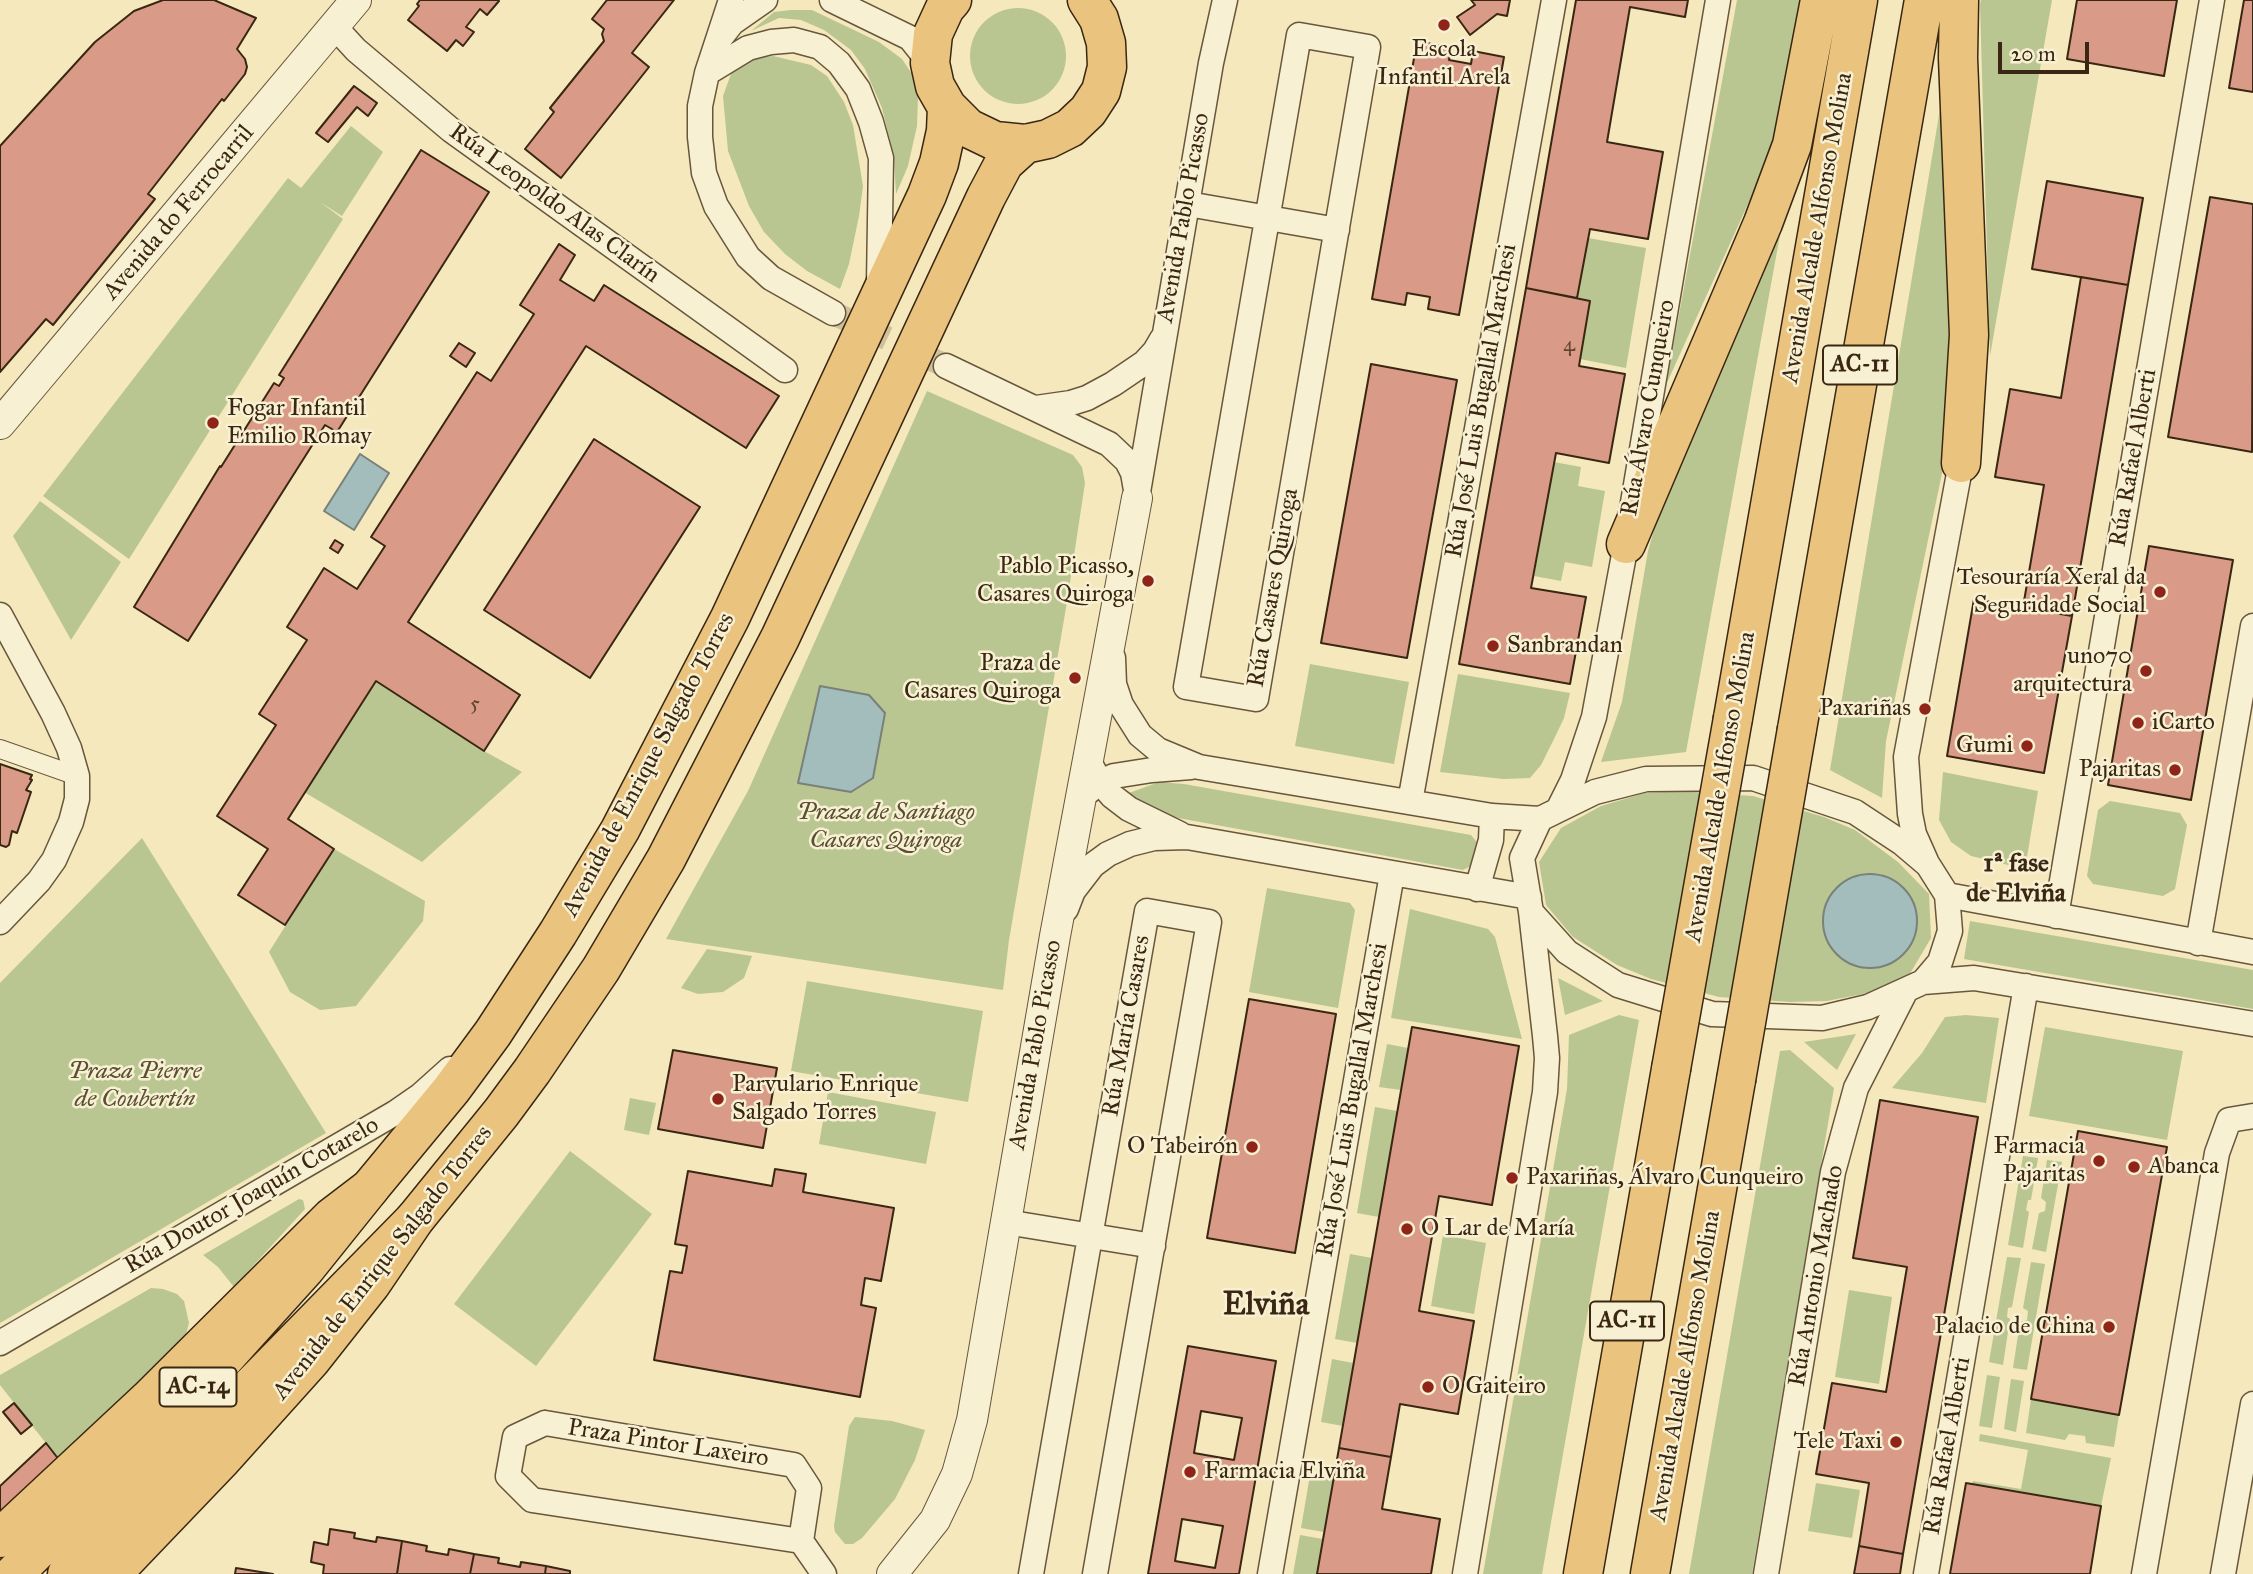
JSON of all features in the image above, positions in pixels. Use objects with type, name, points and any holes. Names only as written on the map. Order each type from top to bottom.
[{"type":"main road","points":[[951,0],[944,8],[933,34],[930,63],[935,86],[947,107],[968,128],[995,141],[1025,144],[1048,139],[1070,128],[1088,111],[1101,91],[1107,67],[1107,43],[1095,6]]},
{"type":"main road","points":[[1626,544],[1763,223],[1792,145],[1820,0]]},
{"type":"main road","name":"Avenida Alcalde Alfonso Molina","points":[[1583,1574],[1858,0]]},
{"type":"main road","name":"Avenida Alcalde Alfonso Molina","points":[[1650,1574],[1924,0]]},
{"type":"main road","points":[[1959,0],[1958,58],[1969,335],[1961,463]]},
{"type":"main road","name":"Avenida de Enrique Salgado Torres","points":[[0,1538],[167,1380],[332,1217],[370,1188],[493,1033],[620,830],[730,618],[939,163],[946,131],[947,107]]},
{"type":"main road","name":"Avenida de Enrique Salgado Torres","points":[[112,1574],[222,1459],[311,1360],[371,1284],[415,1219],[471,1154],[532,1071],[601,968],[666,859],[780,638],[986,197],[1004,163],[1025,144]]},
{"type":"main road","name":"AC-14","points":[[13,1574],[184,1403],[305,1269],[370,1188]]},
{"type":"main road","name":"AC-14","points":[[67,1574],[415,1219]]},
{"type":"street","name":"Avenida do Ferrocarril","points":[[0,424],[356,0]]},
{"type":"street","points":[[731,0],[707,73],[700,106],[704,173],[716,206],[736,241],[756,264],[771,278],[833,313]]},
{"type":"street","points":[[716,47],[732,23],[765,0]]},
{"type":"street","points":[[832,0],[910,38],[930,63]]},
{"type":"street","name":"Avenida Pablo Picasso","points":[[892,1574],[935,1520],[957,1474],[972,1420],[1055,936],[1089,780],[1112,631],[1211,63],[1225,0]]},
{"type":"street","name":"Rúa José Luis Bugallal Marchesi","points":[[1410,802],[1554,0]]},
{"type":"street","name":"Rúa Álvaro Cunqueiro","points":[[1530,904],[1522,858],[1573,780],[1594,717],[1718,0]]},
{"type":"street","name":"Rúa Rafael Alberti","points":[[2056,916],[2212,0]]},
{"type":"street","name":"Rúa Leopoldo Alas Clarín","points":[[334,26],[356,50],[450,130],[785,370]]},
{"type":"street","name":"Rúa Casares Quiroga","points":[[1299,35],[1368,47],[1337,230],[1255,699],[1186,687],[1299,35]]},
{"type":"street","points":[[707,73],[748,48],[794,40],[820,47],[839,63],[858,89],[881,158],[879,298]]},
{"type":"street","points":[[1188,204],[1337,230]]},
{"type":"street","points":[[1035,408],[1087,398],[1113,384],[1144,363],[1165,335]]},
{"type":"street","points":[[946,366],[1109,444],[1127,461]]},
{"type":"street","name":"Avenida Pablo Picasso","points":[[1137,498],[1136,484],[1127,461],[1142,447],[1147,437]]},
{"type":"street","points":[[1961,463],[1906,757],[1914,834],[1928,865],[1947,895],[2253,952]]},
{"type":"street","points":[[0,615],[53,713],[69,748],[77,776],[77,799],[71,822],[54,860],[39,881],[0,922]]},
{"type":"street","points":[[2198,943],[2253,626]]},
{"type":"street","points":[[1112,631],[1114,684],[1128,718],[1140,735],[1158,750],[1199,767]]},
{"type":"street","points":[[0,749],[77,776]]},
{"type":"street","points":[[1089,780],[1152,770],[1199,767],[1492,816],[1549,814],[1595,792],[1646,779],[1753,778],[1855,812],[1902,843],[1928,865]]},
{"type":"street","points":[[1089,780],[1129,809],[1187,837]]},
{"type":"street","points":[[1477,889],[1491,840],[1492,816]]},
{"type":"street","points":[[1055,936],[1073,891],[1093,865],[1108,854],[1130,844],[1154,838],[1187,837],[1477,889],[1530,904],[1567,951],[1618,985],[1712,1014],[1822,1018],[1868,1007],[1915,986],[1974,978],[2253,1024]]},
{"type":"street","name":"Rúa José Luis Bugallal Marchesi","points":[[1270,1574],[1392,874]]},
{"type":"street","name":"Rúa Antonio Machado","points":[[1766,1574],[1833,1172],[1856,1088],[1915,986],[1940,961],[1950,932],[1947,895]]},
{"type":"street","points":[[1465,1574],[1545,1092],[1547,1058],[1530,904]]},
{"type":"street","name":"Rúa María Casares","points":[[1031,1574],[1147,911],[1209,922],[1095,1574]]},
{"type":"street","name":"Rúa Rafael Alberti","points":[[1926,1574],[2026,986]]},
{"type":"street","name":"Rúa Doutor Joaquín Cotarelo","points":[[0,1343],[395,1113],[421,1095],[493,1033]]},
{"type":"street","points":[[2144,1574],[2217,1153],[2229,1120],[2253,1116]]},
{"type":"street","points":[[1006,1222],[1153,1246]]},
{"type":"street","points":[[2223,1574],[2253,1404]]},
{"type":"street","name":"Praza Pintor Laxeiro","points":[[545,1423],[794,1465],[809,1488],[801,1541],[532,1500],[508,1476],[515,1437],[545,1423]]},
{"type":"street","points":[[801,1541],[824,1574]]},
{"type":"green space","points":[[1737,0],[1802,0],[1781,131],[1666,385]]},
{"type":"green space","points":[[1981,0],[2052,0],[1990,356],[1980,4]]},
{"type":"green space","points":[[1018,8],[1036,11],[1052,22],[1063,38],[1066,56],[1063,74],[1052,90],[1036,101],[1018,104],[1000,101],[984,90],[973,74],[970,56],[973,38],[984,22],[1000,11]]},
{"type":"green space","points":[[812,10],[879,42],[902,59],[914,77],[918,98],[917,126],[908,166],[896,194],[894,158],[882,108],[865,69],[851,50],[824,30],[801,20],[779,18],[751,31],[774,12]]},
{"type":"green space","points":[[773,56],[811,65],[827,76],[844,102],[853,125],[863,186],[849,264],[840,289],[807,271],[785,254],[764,232],[749,206],[728,151],[723,96],[731,74],[752,59]]},
{"type":"green space","points":[[1944,85],[1955,336],[1945,459],[1886,741],[1882,798],[1830,770]]},
{"type":"green space","points":[[351,126],[383,152],[342,216],[320,202],[343,219],[129,559],[43,496],[288,178],[301,188]]},
{"type":"green space","points":[[1780,235],[1686,752],[1601,762],[1622,702],[1648,551],[1666,489],[1697,409]]},
{"type":"green space","points":[[1588,238],[1646,248],[1626,368],[1580,359],[1590,301],[1577,298]]},
{"type":"green space","name":"Praza de Santiago Casares Quiroga","points":[[927,391],[1073,455],[1082,467],[1085,483],[1003,990],[666,939],[748,791]]},
{"type":"green space","points":[[1554,462],[1581,467],[1578,486],[1605,491],[1592,567],[1565,562],[1561,581],[1534,576]]},
{"type":"green space","points":[[40,501],[121,562],[71,640],[13,536]]},
{"type":"green space","points":[[1310,664],[1409,682],[1394,764],[1295,746]]},
{"type":"green space","points":[[1458,674],[1570,693],[1564,718],[1541,765],[1530,778],[1503,779],[1440,772]]},
{"type":"green space","points":[[376,681],[484,751],[522,772],[422,862],[304,792]]},
{"type":"green space","points":[[1943,772],[2038,791],[2025,869],[1971,856],[1951,842],[1939,820]]},
{"type":"green space","points":[[1159,782],[1184,784],[1471,835],[1480,846],[1475,864],[1463,870],[1178,818],[1148,807],[1129,793]]},
{"type":"green space","points":[[1681,791],[1753,796],[1824,817],[1855,830],[1898,862],[1929,894],[1931,938],[1908,977],[1868,993],[1827,1001],[1790,1002],[1719,997],[1651,979],[1617,965],[1573,937],[1546,905],[1539,862],[1561,828],[1601,806],[1645,793]],"holes":[[[1866,873],[1880,874],[1902,885],[1915,937],[1900,958],[1879,968],[1847,963],[1829,943],[1823,915],[1827,902],[1842,883],[1855,876]]]},
{"type":"green space","points":[[2110,801],[2180,813],[2187,825],[2175,889],[2163,896],[2093,884],[2087,876],[2098,810]]},
{"type":"green space","name":"Praza Pierre de Coubertín","points":[[142,838],[326,1133],[0,1323],[0,983]]},
{"type":"green space","points":[[334,849],[425,901],[423,921],[356,1006],[320,1010],[290,992],[269,952]]},
{"type":"green space","points":[[1267,888],[1350,903],[1355,910],[1338,1008],[1249,992]]},
{"type":"green space","points":[[1410,909],[1488,929],[1495,937],[1522,1039],[1391,1018]]},
{"type":"green space","points":[[1970,921],[2253,970],[2253,1009],[1964,959]]},
{"type":"green space","points":[[707,949],[752,956],[744,978],[723,992],[698,994],[681,988]]},
{"type":"green space","points":[[1558,978],[1603,1001],[1565,1015]]},
{"type":"green space","points":[[807,981],[983,1011],[968,1102],[791,1071]]},
{"type":"green space","points":[[1619,1015],[1639,1020],[1542,1574],[1483,1574],[1567,1089],[1569,1035]]},
{"type":"green space","points":[[1966,1015],[1999,1018],[1986,1103],[1892,1088],[1922,1053],[1945,1017]]},
{"type":"green space","points":[[2045,1027],[2183,1051],[2167,1140],[2029,1116]]},
{"type":"green space","points":[[1856,1034],[1837,1070],[1804,1042]]},
{"type":"green space","points":[[1387,1044],[1408,1048],[1401,1090],[1379,1087]]},
{"type":"green space","points":[[1790,1050],[1834,1088],[1752,1574],[1689,1574],[1780,1051]]},
{"type":"green space","points":[[828,1092],[936,1112],[926,1164],[819,1144]]},
{"type":"green space","points":[[630,1098],[656,1103],[649,1135],[624,1130]]},
{"type":"green space","points":[[1375,1107],[1397,1111],[1379,1217],[1357,1213]]},
{"type":"green space","points":[[570,1151],[652,1214],[536,1366],[454,1304]]},
{"type":"green space","points":[[2023,1156],[2038,1158],[2031,1200],[2028,1200],[2026,1210],[2029,1212],[2023,1248],[2008,1245]]},
{"type":"green space","points":[[2047,1160],[2062,1162],[2046,1252],[2032,1249],[2039,1213],[2045,1211],[2046,1202],[2041,1198]]},
{"type":"green space","points":[[299,1199],[303,1200],[305,1209],[234,1287],[218,1267],[203,1255]]},
{"type":"green space","points":[[1443,1235],[1486,1243],[1474,1314],[1431,1306]]},
{"type":"green space","points":[[1350,1254],[1372,1258],[1357,1343],[1335,1339]]},
{"type":"green space","points":[[2007,1257],[2021,1258],[2012,1307],[2008,1308],[2007,1317],[2010,1319],[2003,1365],[1989,1362]]},
{"type":"green space","points":[[2031,1262],[2045,1264],[2027,1370],[2013,1368],[2020,1322],[2027,1320],[2028,1311],[2023,1308]]},
{"type":"green space","points":[[151,1288],[177,1294],[184,1301],[189,1323],[186,1334],[162,1362],[60,1461],[0,1385],[0,1375]]},
{"type":"green space","points":[[1849,1290],[1892,1297],[1879,1384],[1835,1377]]},
{"type":"green space","points":[[1332,1359],[1353,1363],[1343,1426],[1321,1422]]},
{"type":"green space","points":[[1987,1375],[2000,1377],[1992,1428],[1979,1426]]},
{"type":"green space","points":[[2011,1379],[2024,1381],[2016,1432],[2004,1429]]},
{"type":"green space","points":[[2031,1399],[2119,1415],[2114,1447],[2086,1443],[2085,1436],[2069,1434],[2065,1440],[2026,1433]]},
{"type":"green space","points":[[855,1417],[892,1421],[925,1430],[915,1460],[895,1499],[862,1538],[853,1544],[845,1544],[835,1532],[834,1526],[849,1426]]},
{"type":"green space","points":[[1980,1434],[2111,1458],[2101,1506],[1972,1484],[1973,1481],[2021,1489],[2028,1450],[1979,1441]]},
{"type":"green space","points":[[1310,1475],[1333,1479],[1324,1532],[1301,1528]]},
{"type":"green space","points":[[1816,1483],[1860,1490],[1852,1538],[1808,1531]]},
{"type":"green space","points":[[1300,1535],[1323,1539],[1317,1574],[1293,1574]]},
{"type":"water","points":[[360,454],[389,473],[354,530],[324,511]]},
{"type":"water","points":[[820,686],[869,695],[885,713],[873,778],[851,792],[798,783]]},
{"type":"water","points":[[1870,874],[1888,877],[1903,888],[1914,903],[1917,921],[1914,939],[1903,954],[1888,965],[1870,968],[1852,965],[1837,954],[1826,939],[1823,921],[1826,903],[1837,888],[1852,877]]},
{"type":"building","points":[[163,0],[214,0],[256,18],[237,49],[245,59],[245,74],[224,101],[222,99],[148,194],[155,199],[53,325],[46,319],[0,372],[0,146],[95,42],[134,11]]},
{"type":"building","points":[[420,0],[499,1],[487,15],[480,9],[466,27],[474,32],[463,46],[456,40],[447,51],[408,20],[419,6],[417,4]]},
{"type":"building","points":[[607,0],[674,0],[632,53],[649,67],[561,178],[525,149],[554,112],[550,108],[604,41],[604,29],[592,19]]},
{"type":"building","points":[[1471,0],[1510,0],[1507,16],[1497,14],[1470,35],[1457,17],[1475,5]]},
{"type":"building","points":[[1576,0],[1688,0],[1685,17],[1630,7],[1607,142],[1663,152],[1648,239],[1590,229],[1577,298],[1526,288]]},
{"type":"building","points":[[2077,0],[2177,0],[2164,76],[2067,59]]},
{"type":"building","points":[[2244,0],[2253,0],[2253,92],[2229,88]]},
{"type":"building","points":[[1417,41],[1451,48],[1449,60],[1471,64],[1473,51],[1504,57],[1459,315],[1428,309],[1430,297],[1407,293],[1405,305],[1372,299]]},
{"type":"building","points":[[354,86],[377,103],[368,116],[357,107],[328,142],[316,133]]},
{"type":"building","points":[[421,150],[489,192],[337,432],[325,425],[188,641],[134,607],[274,383],[279,386],[284,378],[279,375]]},
{"type":"building","points":[[2047,181],[2143,198],[2128,285],[2032,269]]},
{"type":"building","points":[[2210,197],[2253,204],[2252,452],[2168,437]]},
{"type":"building","points":[[559,244],[575,255],[560,280],[594,301],[604,285],[779,396],[746,448],[586,346],[408,622],[520,695],[484,751],[376,681],[288,819],[334,849],[285,925],[238,895],[268,849],[217,816],[276,725],[259,714],[307,640],[287,627],[324,568],[357,589],[385,546],[371,537],[477,372],[491,381],[534,314],[520,305]]},
{"type":"building","points":[[2081,277],[2128,285],[2072,616],[2023,607],[2044,485],[1995,477],[2010,389],[2061,398]]},
{"type":"building","points":[[1526,288],[1590,301],[1579,366],[1625,374],[1609,463],[1556,453],[1531,588],[1586,597],[1570,684],[1459,664]]},
{"type":"building","points":[[459,343],[475,353],[466,367],[450,356]]},
{"type":"building","points":[[1371,364],[1457,380],[1407,658],[1321,643]]},
{"type":"building","points":[[594,439],[700,507],[590,678],[484,610]]},
{"type":"building","points":[[335,540],[343,545],[338,553],[330,548]]},
{"type":"building","points":[[2149,546],[2233,560],[2191,800],[2108,785]]},
{"type":"building","points":[[1974,599],[2072,616],[2044,773],[1947,756]]},
{"type":"building","points":[[0,764],[32,775],[26,790],[31,792],[17,833],[12,831],[9,845],[6,847],[0,845]]},
{"type":"building","points":[[1249,999],[1336,1014],[1295,1253],[1207,1238]]},
{"type":"building","points":[[1412,1027],[1519,1046],[1492,1205],[1439,1196],[1419,1311],[1474,1321],[1458,1414],[1400,1404],[1391,1457],[1339,1448]]},
{"type":"building","name":"Parvulario Enrique Salgado Torres","points":[[673,1050],[777,1068],[763,1148],[658,1129]]},
{"type":"building","points":[[1880,1100],[1978,1117],[1903,1554],[1859,1546],[1869,1483],[1816,1474],[1832,1383],[1886,1392],[1907,1267],[1853,1258]]},
{"type":"building","points":[[2078,1131],[2167,1147],[2119,1415],[2031,1399]]},
{"type":"building","points":[[775,1169],[806,1174],[803,1192],[894,1208],[881,1281],[865,1278],[861,1305],[876,1308],[860,1397],[654,1360],[670,1271],[682,1273],[687,1246],[675,1244],[688,1171],[772,1186]]},
{"type":"building","points":[[1188,1346],[1276,1361],[1239,1574],[1148,1574]],"holes":[[[1201,1411],[1242,1418],[1234,1460],[1194,1453]],[[1182,1519],[1223,1526],[1215,1568],[1175,1561]]]},
{"type":"building","points":[[14,1403],[32,1425],[21,1434],[3,1412]]},
{"type":"building","points":[[46,1443],[60,1461],[0,1517],[0,1486]]},
{"type":"building","points":[[1339,1448],[1391,1457],[1382,1509],[1440,1519],[1431,1574],[1317,1574]]},
{"type":"building","points":[[1966,1483],[2101,1506],[2090,1574],[1950,1574]]},
{"type":"building","points":[[330,1529],[355,1533],[354,1538],[376,1542],[377,1537],[402,1541],[397,1574],[323,1574],[324,1565],[311,1562],[314,1542],[328,1545]]},
{"type":"building","points":[[402,1541],[427,1546],[426,1551],[448,1555],[449,1549],[474,1554],[470,1574],[397,1574]]},
{"type":"building","points":[[1859,1546],[1903,1554],[1900,1574],[1854,1574]]},
{"type":"building","points":[[474,1554],[499,1558],[498,1563],[520,1567],[521,1562],[546,1566],[545,1574],[470,1574]]},
{"type":"building","points":[[546,1566],[570,1571],[570,1574],[545,1574]]},
{"type":"building","points":[[236,1568],[273,1574],[235,1574]]},
{"type":"tunnel","points":[[833,313],[946,366]]},
{"type":"place","name":"Escola Infantil Arela","points":[[1444,25]]},
{"type":"place","name":"Fogar Infantil Emilio Romay","points":[[213,423]]},
{"type":"place","name":"Pablo Picasso, Casares Quiroga","points":[[1148,581]]},
{"type":"place","name":"Tesouraría Xeral da Seguridade Social","points":[[2160,592]]},
{"type":"place","name":"Sanbrandan","points":[[1493,646]]},
{"type":"place","name":"uno70 arquitectura","points":[[2146,671]]},
{"type":"place","name":"Praza de Casares Quiroga","points":[[1075,678]]},
{"type":"place","name":"Paxariñas","points":[[1925,709]]},
{"type":"place","name":"iCarto","points":[[2138,723]]},
{"type":"place","name":"Gumi","points":[[2027,746]]},
{"type":"place","name":"Pajaritas","points":[[2175,770]]},
{"type":"place","name":"Parvulario Enrique Salgado Torres","points":[[718,1099]]},
{"type":"place","name":"O Tabeirón","points":[[1252,1147]]},
{"type":"place","name":"Farmacia Pajaritas","points":[[2099,1161]]},
{"type":"place","name":"Abanca","points":[[2134,1167]]},
{"type":"place","name":"Paxariñas, Álvaro Cunqueiro","points":[[1512,1178]]},
{"type":"place","name":"O Lar de María","points":[[1407,1229]]},
{"type":"place","name":"Palacio de China","points":[[2109,1327]]},
{"type":"place","name":"O Gaiteiro","points":[[1428,1387]]},
{"type":"place","name":"Tele Taxi","points":[[1896,1442]]},
{"type":"place","name":"Farmacia Elviña","points":[[1190,1472]]},
{"type":"district","name":"1ª fase de Elviña","points":[[2016,880]]},
{"type":"district","name":"Elviña","points":[[1266,1306]]}]
